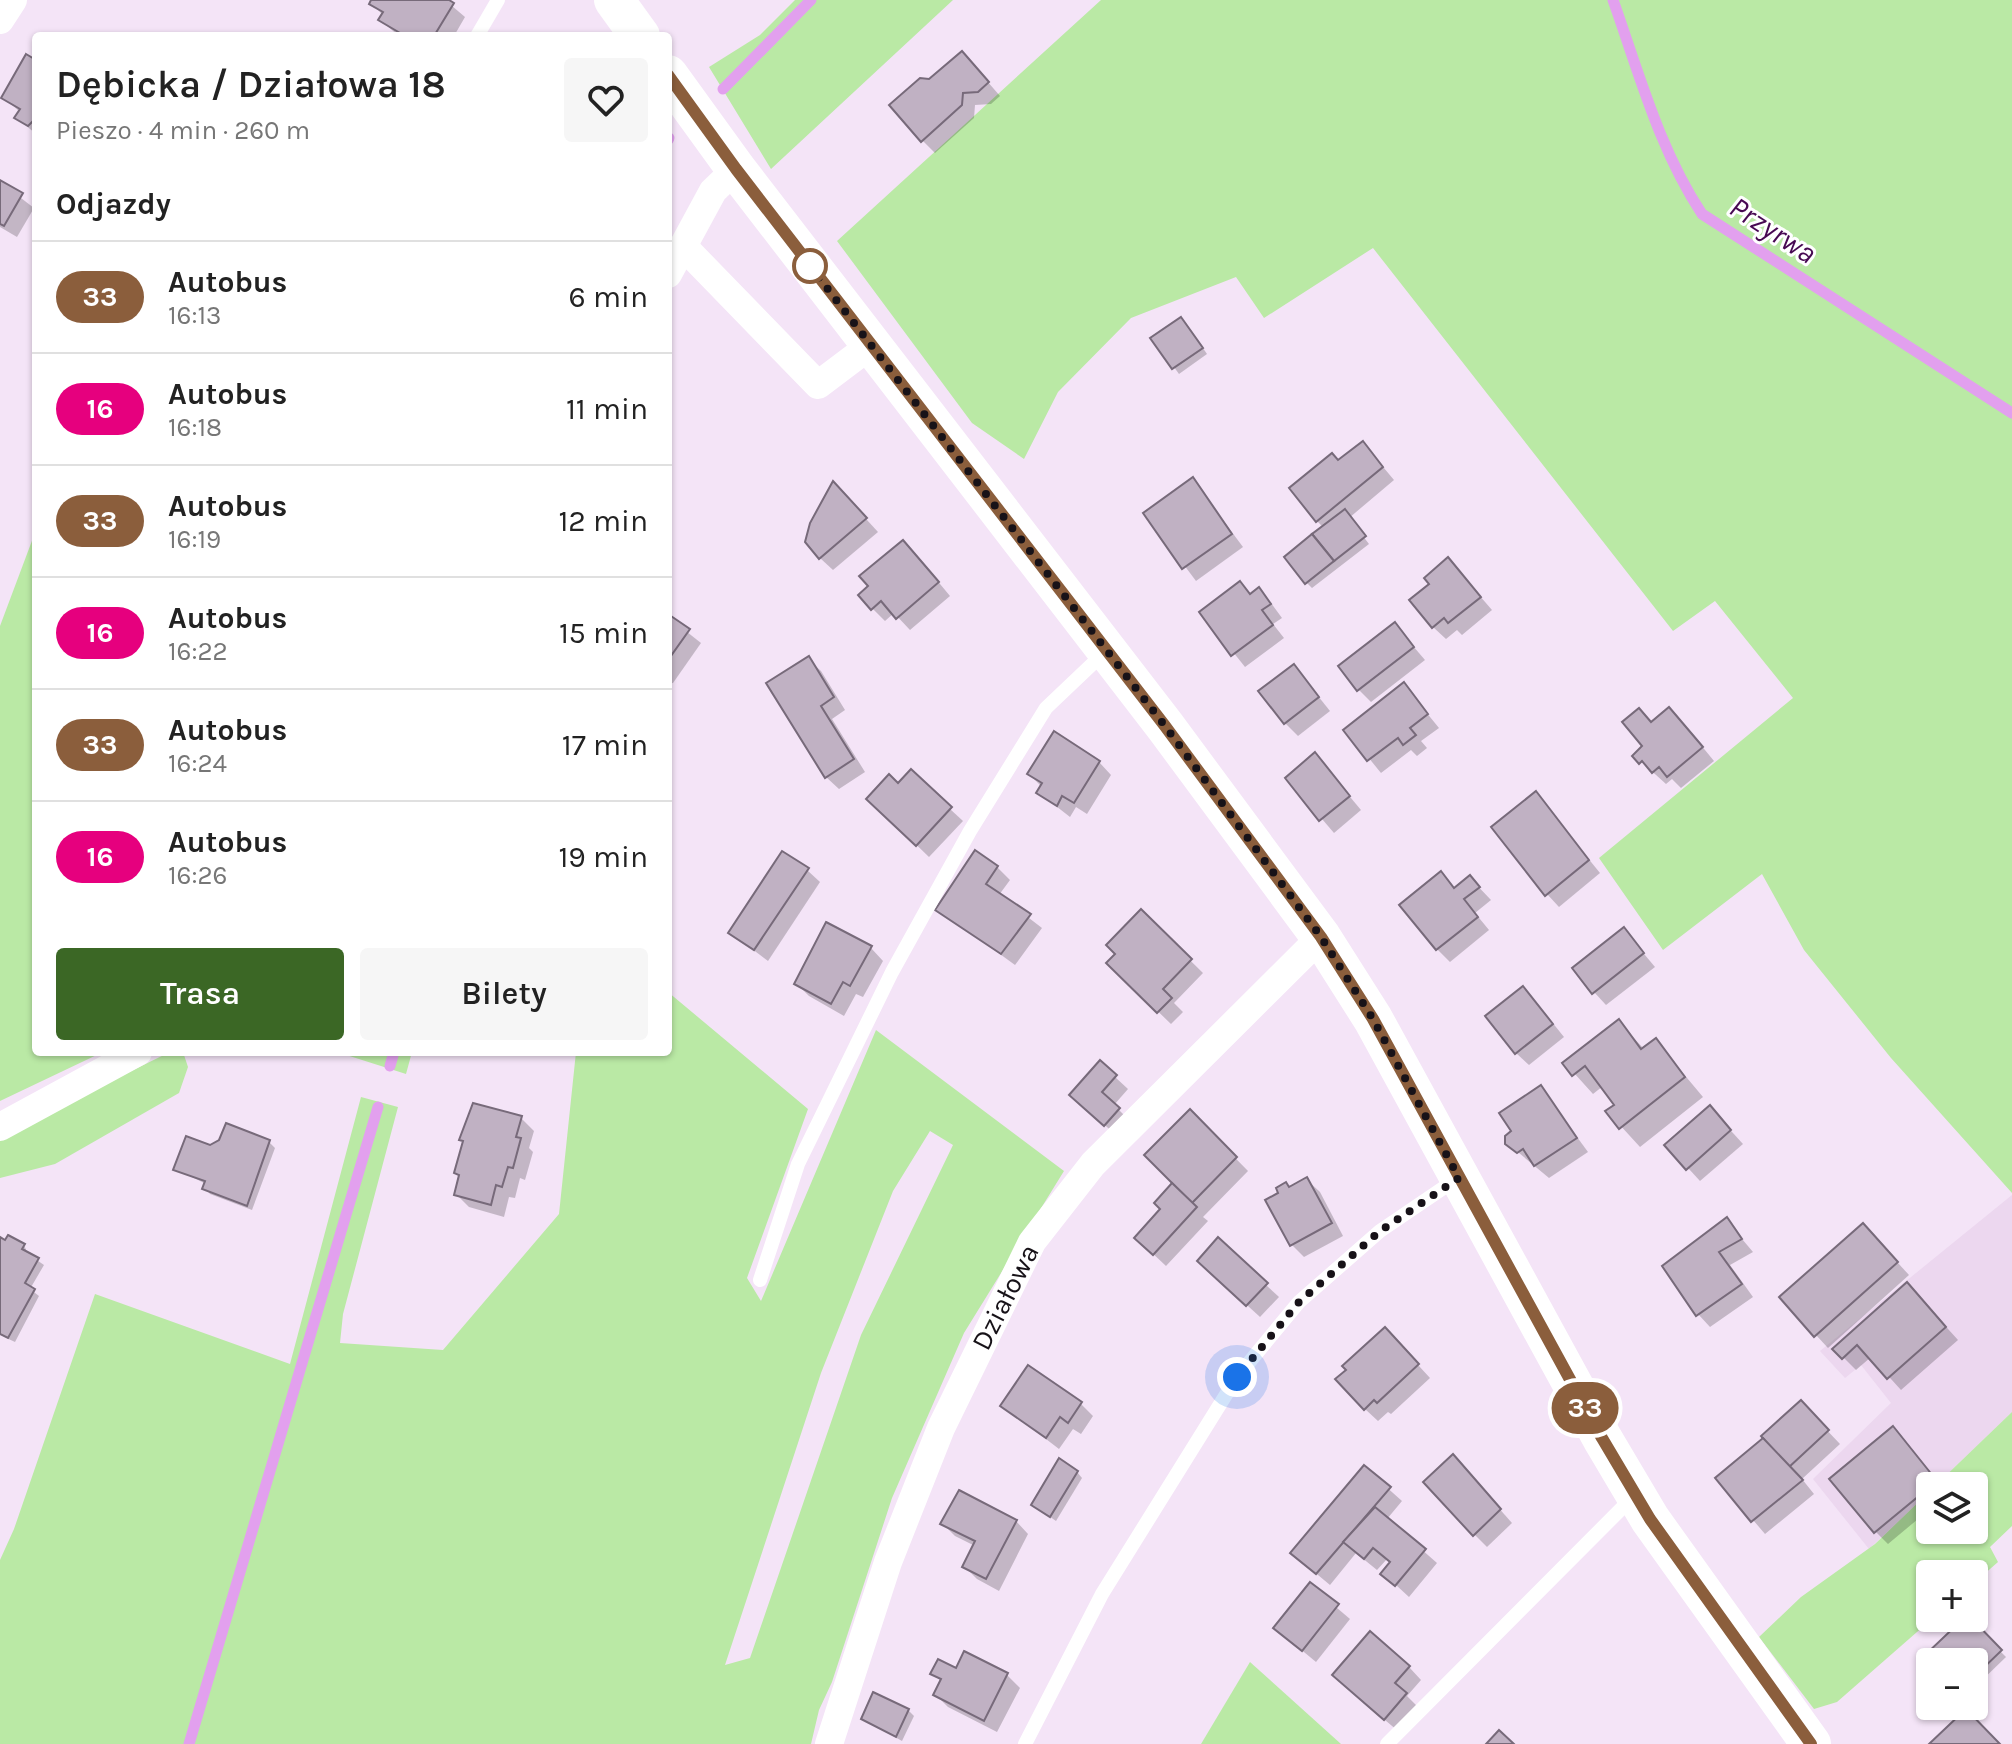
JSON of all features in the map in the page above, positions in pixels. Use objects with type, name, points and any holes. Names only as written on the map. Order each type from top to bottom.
[{"type":"street","points":[[0,20],[13,0]]},
{"type":"street","points":[[614,0],[637,32]]},
{"type":"street","points":[[672,81],[736,169],[1321,937],[1373,1019],[1636,1495],[1811,1744]]},
{"type":"street","points":[[672,267],[713,191],[736,169]]},
{"type":"street","points":[[683,246],[818,385],[871,345]]},
{"type":"street","name":"Działowa","points":[[829,1744],[888,1562],[941,1428],[1032,1242],[1093,1164],[1321,937]]},
{"type":"street","points":[[0,1127],[131,1056]]},
{"type":"lane","points":[[479,32],[498,0]]},
{"type":"lane","points":[[760,1280],[798,1164],[899,959],[970,831],[1046,708],[1106,651]]},
{"type":"lane","points":[[1025,1744],[1102,1594],[1237,1377],[1299,1302],[1380,1231],[1459,1178]]},
{"type":"lane","points":[[1387,1744],[1636,1495]]},
{"type":"shaded area","points":[[2012,1195],[2012,1412],[1950,1472],[1916,1472],[1916,1504],[1869,1549],[1813,1479],[1891,1403],[1861,1365],[1845,1378],[1820,1351]]},
{"type":"green space","points":[[795,0],[953,0],[771,169],[709,67],[760,35]]},
{"type":"green space","points":[[1101,0],[2012,0],[2012,1193],[1891,1058],[1804,950],[1762,874],[1663,950],[1599,858],[1793,698],[1715,601],[1673,631],[1373,248],[1264,318],[1236,277],[1131,318],[1058,392],[1024,459],[972,423],[837,241]]},
{"type":"green space","points":[[32,541],[32,1056],[95,1056],[0,1101],[0,626]]},
{"type":"green space","points":[[672,995],[808,1109],[747,1278],[761,1301],[876,1030],[1064,1171],[964,1333],[892,1498],[832,1682],[819,1710],[811,1744],[0,1744],[0,1560],[14,1529],[95,1294],[290,1364],[361,1097],[398,1107],[343,1314],[340,1343],[443,1350],[559,1214],[576,1056],[672,1056]],"holes":[[[930,1131],[953,1145],[861,1335],[750,1658],[725,1665],[821,1373],[893,1191]]]},
{"type":"green space","points":[[162,1056],[184,1056],[188,1067],[179,1093],[55,1164],[0,1178],[0,1140],[37,1117]]},
{"type":"green space","points":[[350,1056],[411,1056],[406,1074]]},
{"type":"green space","points":[[2012,1412],[2012,1526],[1990,1547],[1998,1562],[1988,1571],[1988,1560],[1916,1560],[1917,1632],[1837,1702],[1814,1709],[1759,1637],[1801,1597],[1875,1544],[1916,1504],[1916,1544],[1988,1544],[1988,1472],[1950,1472]]},
{"type":"green space","points":[[1250,1662],[1341,1744],[1201,1744]]},
{"type":"building","points":[[371,0],[449,0],[454,3],[436,32],[398,32],[378,20],[383,12],[369,4]]},
{"type":"building","points":[[962,51],[989,82],[978,92],[963,93],[962,105],[921,142],[889,105],[920,78],[929,79]]},
{"type":"building","points":[[26,54],[32,58],[32,122],[28,126],[14,118],[20,109],[1,98]]},
{"type":"building","points":[[0,180],[23,193],[4,226],[0,224]]},
{"type":"building","points":[[1181,317],[1203,348],[1172,369],[1150,338]]},
{"type":"building","points":[[1363,441],[1383,467],[1316,522],[1289,488],[1332,453],[1338,460]]},
{"type":"building","points":[[1193,477],[1232,534],[1182,569],[1143,513]]},
{"type":"building","points":[[833,481],[867,518],[819,559],[805,542],[810,523]]},
{"type":"building","points":[[1345,509],[1366,536],[1334,561],[1312,534]]},
{"type":"building","points":[[1312,534],[1334,561],[1305,584],[1284,557]]},
{"type":"building","points":[[903,540],[939,582],[896,619],[881,601],[871,610],[858,595],[868,586],[859,576]]},
{"type":"building","points":[[1448,557],[1481,597],[1448,623],[1444,618],[1432,628],[1409,600],[1429,584],[1424,578]]},
{"type":"building","points":[[1240,581],[1250,594],[1259,587],[1271,604],[1262,610],[1273,625],[1231,656],[1199,612]]},
{"type":"building","points":[[672,617],[690,629],[672,654]]},
{"type":"building","points":[[1395,622],[1414,647],[1357,691],[1338,666]]},
{"type":"building","points":[[809,656],[834,697],[821,706],[854,759],[825,778],[766,683]]},
{"type":"building","points":[[1294,664],[1319,697],[1284,724],[1258,691]]},
{"type":"building","points":[[1404,682],[1428,714],[1410,728],[1416,735],[1403,745],[1398,738],[1367,761],[1343,730]]},
{"type":"building","points":[[1669,707],[1703,747],[1667,777],[1659,767],[1652,773],[1642,761],[1639,764],[1632,756],[1642,746],[1622,722],[1639,708],[1651,722]]},
{"type":"building","points":[[1054,731],[1100,761],[1074,803],[1062,796],[1057,806],[1036,793],[1042,783],[1027,774]]},
{"type":"building","points":[[1315,752],[1350,796],[1319,821],[1285,778]]},
{"type":"building","points":[[911,769],[952,807],[916,846],[866,799],[889,774],[898,783]]},
{"type":"building","points":[[1536,791],[1589,860],[1545,896],[1491,827]]},
{"type":"building","points":[[975,850],[998,866],[986,884],[1031,914],[1001,954],[935,910]]},
{"type":"building","points":[[782,851],[809,868],[754,950],[728,933]]},
{"type":"building","points":[[1441,871],[1454,888],[1470,875],[1480,887],[1464,899],[1478,917],[1436,950],[1399,905]]},
{"type":"building","points":[[1141,909],[1192,959],[1163,989],[1172,998],[1157,1013],[1106,963],[1115,954],[1106,945]]},
{"type":"building","points":[[826,922],[872,946],[850,986],[843,982],[831,1004],[794,984]]},
{"type":"building","points":[[1624,927],[1644,953],[1592,994],[1572,968]]},
{"type":"building","points":[[1523,986],[1553,1024],[1515,1054],[1485,1016]]},
{"type":"building","points":[[1619,1019],[1641,1049],[1656,1038],[1685,1077],[1619,1129],[1605,1111],[1614,1105],[1585,1066],[1572,1076],[1562,1063]]},
{"type":"building","points":[[1100,1060],[1117,1075],[1102,1092],[1120,1108],[1104,1126],[1069,1095]]},
{"type":"building","points":[[1541,1085],[1577,1138],[1534,1166],[1523,1149],[1517,1153],[1505,1144],[1505,1136],[1511,1131],[1499,1113]]},
{"type":"building","points":[[473,1103],[522,1116],[516,1137],[521,1138],[513,1168],[508,1167],[502,1187],[496,1185],[491,1205],[454,1195],[459,1175],[454,1173],[463,1141],[459,1140]]},
{"type":"building","points":[[1710,1105],[1731,1130],[1686,1170],[1664,1145]]},
{"type":"building","points":[[1190,1109],[1237,1157],[1192,1203],[1144,1155]]},
{"type":"building","points":[[226,1123],[270,1140],[247,1206],[202,1189],[205,1181],[173,1170],[186,1136],[210,1145],[219,1140]]},
{"type":"building","points":[[1307,1177],[1332,1223],[1290,1246],[1265,1200],[1278,1193],[1276,1188],[1286,1182],[1289,1187]]},
{"type":"building","points":[[1172,1183],[1197,1207],[1153,1255],[1134,1238],[1160,1209],[1154,1203]]},
{"type":"building","points":[[1727,1217],[1742,1239],[1719,1252],[1742,1284],[1696,1316],[1662,1266]]},
{"type":"building","points":[[1863,1223],[1898,1262],[1814,1337],[1779,1297]]},
{"type":"building","points":[[8,1235],[25,1244],[22,1249],[39,1258],[25,1283],[35,1289],[8,1338],[0,1334],[0,1237],[5,1240]]},
{"type":"building","points":[[1218,1237],[1268,1283],[1246,1306],[1197,1261]]},
{"type":"building","points":[[1907,1282],[1946,1327],[1887,1379],[1857,1345],[1842,1359],[1832,1349]]},
{"type":"building","points":[[1385,1327],[1419,1364],[1377,1403],[1374,1400],[1364,1410],[1335,1379],[1346,1370],[1342,1366]]},
{"type":"building","points":[[1028,1365],[1082,1402],[1068,1423],[1060,1417],[1046,1438],[1000,1406]]},
{"type":"building","points":[[1801,1400],[1829,1430],[1788,1468],[1761,1436]]},
{"type":"building","points":[[1893,1426],[1930,1472],[1916,1472],[1916,1498],[1874,1533],[1829,1479]]},
{"type":"building","points":[[1763,1438],[1803,1480],[1751,1522],[1715,1478]]},
{"type":"building","points":[[1453,1454],[1501,1509],[1473,1536],[1423,1482]]},
{"type":"building","points":[[1059,1458],[1078,1471],[1050,1517],[1031,1505]]},
{"type":"building","points":[[1364,1465],[1391,1487],[1316,1574],[1290,1553]]},
{"type":"building","points":[[959,1490],[1017,1520],[986,1579],[962,1567],[975,1541],[940,1524]]},
{"type":"building","points":[[1375,1507],[1426,1549],[1395,1586],[1380,1574],[1390,1562],[1373,1548],[1364,1559],[1343,1542]]},
{"type":"building","points":[[1310,1582],[1339,1604],[1302,1651],[1273,1628]]},
{"type":"building","points":[[1370,1631],[1410,1666],[1395,1683],[1407,1693],[1384,1720],[1332,1675]]},
{"type":"building","points":[[1949,1632],[1985,1632],[2002,1650],[1988,1664],[1988,1648],[1932,1648]]},
{"type":"building","points":[[964,1651],[1008,1673],[984,1721],[933,1695],[941,1679],[930,1674],[938,1659],[956,1668]]},
{"type":"building","points":[[873,1692],[909,1709],[896,1737],[861,1719]]},
{"type":"building","points":[[1954,1720],[1977,1720],[2000,1744],[1929,1744]]},
{"type":"building","points":[[1499,1730],[1514,1744],[1486,1744]]},
{"type":"waterway","points":[[723,89],[811,0]]},
{"type":"waterway","name":"Przyrwa","points":[[1613,0],[1662,137],[1702,214],[2012,413]]},
{"type":"waterway","points":[[390,1066],[393,1056]]},
{"type":"waterway","points":[[189,1744],[378,1107]]},
{"type":"bus line","name":"33","points":[[672,81],[736,169],[1165,726],[1321,937],[1373,1019],[1602,1438],[1650,1519],[1811,1744]]},
{"type":"route","points":[[810,266],[1165,726],[1321,937],[1373,1019],[1459,1178],[1380,1231],[1299,1302],[1237,1377]]}]
